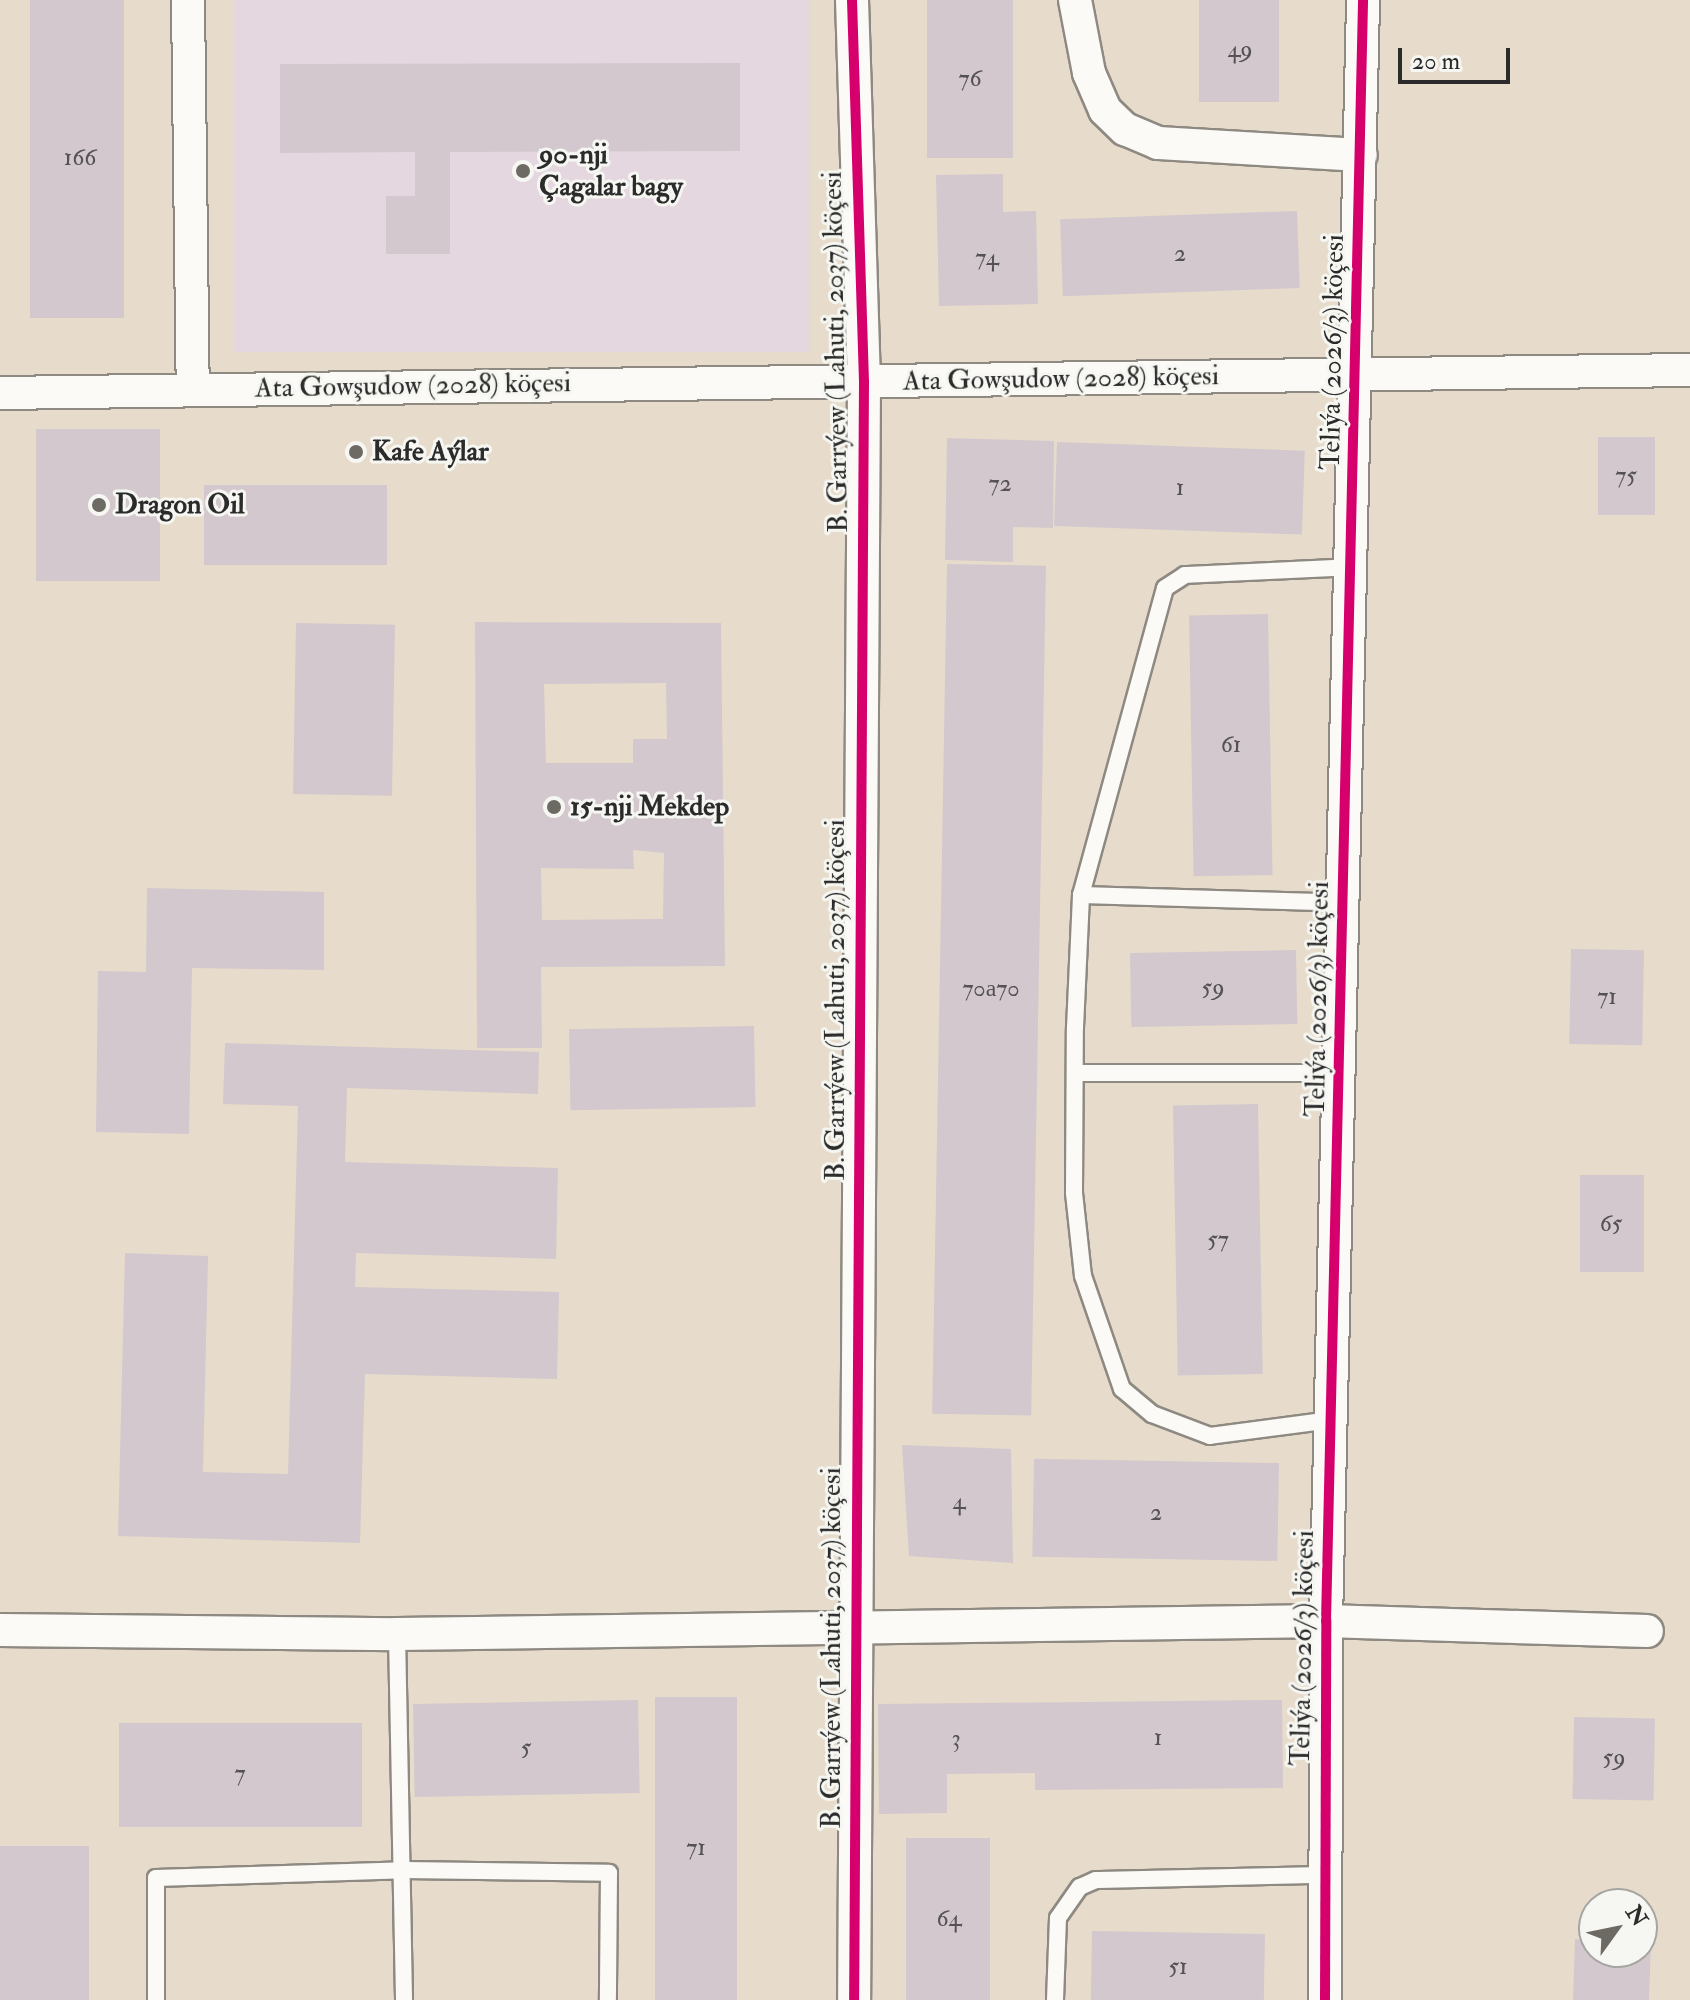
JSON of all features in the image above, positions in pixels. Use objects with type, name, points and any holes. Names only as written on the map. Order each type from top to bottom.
[{"type":"street","points":[[188,0],[193,387]]},
{"type":"street","name":"B. Garrýew (Lahuti, 2037) köçesi","points":[[852,0],[864,382],[854,2000]]},
{"type":"street","points":[[1075,0],[1089,73],[1105,110],[1125,129],[1158,143],[1361,155]]},
{"type":"street","name":"Teliýa (2026/3) köçesi","points":[[1325,2000],[1326,1621],[1357,374],[1363,0]]},
{"type":"street","name":"Ata Gowşudow (2028) köçesi","points":[[0,393],[193,387],[864,382],[1690,370]]},
{"type":"street","points":[[0,1630],[397,1634],[1326,1621],[1647,1631]]},
{"type":"lane","points":[[1331,1420],[1210,1436],[1152,1414],[1122,1389],[1083,1276],[1075,1073],[1081,895],[1165,588],[1185,575],[1352,567]]},
{"type":"lane","points":[[1081,895],[1344,903]]},
{"type":"lane","points":[[1075,1073],[1340,1073]]},
{"type":"lane","points":[[397,1634],[404,1870],[404,2000]]},
{"type":"lane","points":[[156,2000],[156,1878],[404,1870],[609,1873],[608,2000]]},
{"type":"lane","points":[[1055,2000],[1058,1918],[1080,1887],[1096,1880],[1325,1875]]},
{"type":"shaded area","name":"90-nji Çagalar bagy","points":[[234,0],[810,0],[810,352],[234,352]]},
{"type":"building","points":[[30,0],[124,0],[124,318],[30,318]]},
{"type":"building","points":[[927,0],[1013,0],[1013,158],[927,158]]},
{"type":"building","points":[[1199,0],[1279,0],[1279,102],[1199,102]]},
{"type":"building","points":[[740,63],[740,151],[450,152],[450,254],[386,254],[386,196],[415,196],[415,152],[280,153],[280,64]]},
{"type":"building","points":[[1003,174],[1003,212],[1036,211],[1038,304],[939,306],[936,175]]},
{"type":"building","points":[[1297,211],[1300,288],[1063,296],[1060,219]]},
{"type":"building","name":"Dragon Oil","points":[[36,429],[160,429],[160,581],[36,581]]},
{"type":"building","points":[[1598,437],[1655,437],[1655,515],[1598,515]]},
{"type":"building","points":[[947,438],[1054,441],[1053,528],[1013,527],[1013,562],[945,560]]},
{"type":"building","points":[[1057,442],[1305,451],[1302,535],[1054,526]]},
{"type":"building","points":[[204,485],[387,485],[387,565],[204,565]]},
{"type":"building","points":[[947,564],[1046,566],[1031,1416],[932,1414]]},
{"type":"building","points":[[1268,614],[1273,875],[1194,876],[1189,615]]},
{"type":"building","points":[[475,622],[721,623],[725,966],[541,967],[542,1048],[477,1048]],"holes":[[[666,683],[667,739],[633,739],[633,763],[546,763],[544,684]],[[633,850],[664,853],[663,919],[542,920],[541,868],[634,869]]]},
{"type":"building","points":[[296,623],[395,625],[392,796],[293,794]]},
{"type":"building","points":[[147,888],[324,892],[324,970],[192,968],[189,1134],[96,1132],[98,971],[146,972]]},
{"type":"building","points":[[1571,949],[1644,950],[1642,1045],[1569,1044]]},
{"type":"building","points":[[1296,950],[1297,1024],[1131,1027],[1130,953]]},
{"type":"building","points":[[754,1026],[755,1107],[570,1110],[569,1029]]},
{"type":"building","points":[[225,1043],[539,1052],[538,1094],[347,1088],[345,1162],[558,1168],[556,1259],[356,1253],[355,1287],[559,1292],[557,1379],[365,1374],[360,1543],[118,1536],[125,1253],[208,1256],[203,1472],[288,1474],[298,1106],[223,1104]]},
{"type":"building","points":[[1258,1104],[1263,1374],[1178,1375],[1173,1105]]},
{"type":"building","points":[[1580,1175],[1644,1175],[1644,1272],[1580,1272]]},
{"type":"building","points":[[902,1445],[1011,1449],[1013,1563],[909,1556]]},
{"type":"building","points":[[1034,1459],[1279,1463],[1277,1561],[1032,1557]]},
{"type":"building","points":[[655,1697],[737,1697],[737,2000],[655,2000]]},
{"type":"building","points":[[638,1700],[640,1793],[415,1797],[413,1704]]},
{"type":"building","points":[[1282,1700],[1283,1788],[1035,1790],[1035,1773],[947,1774],[947,1813],[879,1814],[878,1704]]},
{"type":"building","points":[[1574,1717],[1655,1718],[1654,1800],[1573,1799]]},
{"type":"building","points":[[119,1723],[362,1723],[362,1827],[119,1827]]},
{"type":"building","points":[[906,1838],[990,1838],[990,2000],[906,2000]]},
{"type":"building","points":[[0,1846],[89,1846],[89,2000],[0,2000]]},
{"type":"building","points":[[1092,1931],[1265,1934],[1264,2000],[1091,2000]]},
{"type":"building","points":[[1575,1939],[1578,1939],[1578,1968],[1650,1968],[1649,2000],[1573,2000]]},
{"type":"cycle path","points":[[852,0],[864,382],[854,2000]]},
{"type":"cycle path","points":[[1325,2000],[1326,1621],[1363,0]]},
{"type":"place","name":"90-nji Çagalar bagy","points":[[523,171]]},
{"type":"place","name":"Kafe Aýlar","points":[[356,452]]},
{"type":"place","name":"Dragon Oil","points":[[99,505]]},
{"type":"place","name":"15-nji Mekdep","points":[[554,807]]}]
